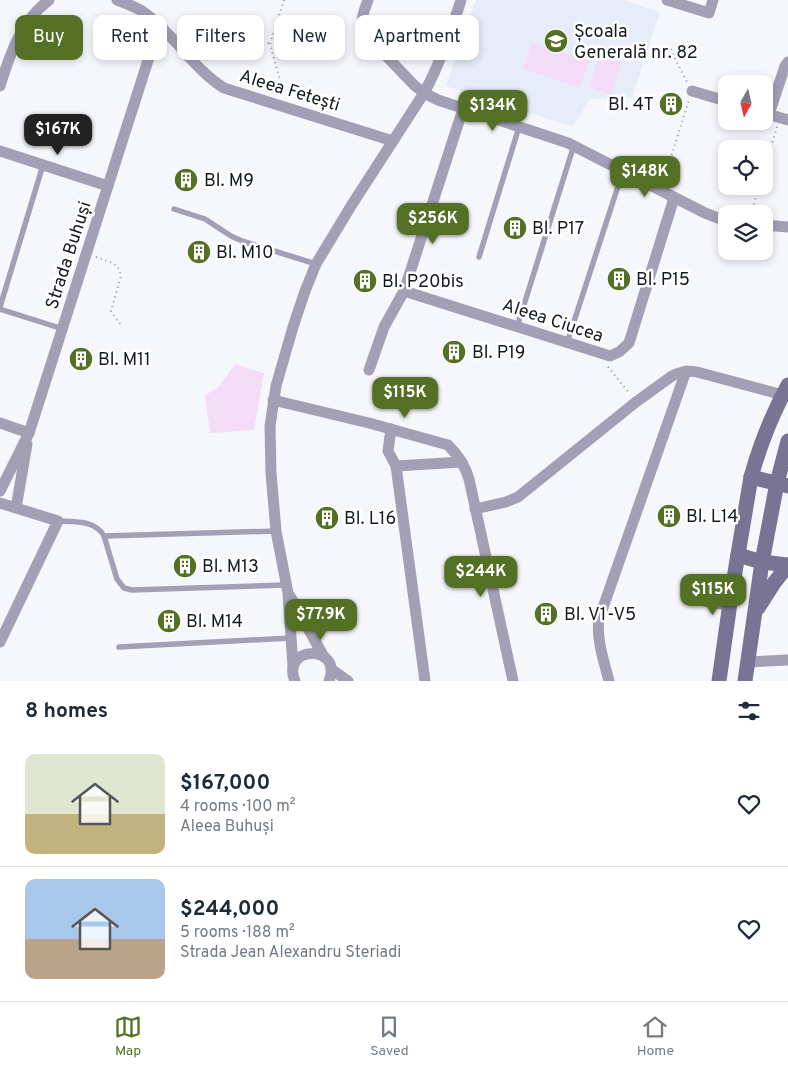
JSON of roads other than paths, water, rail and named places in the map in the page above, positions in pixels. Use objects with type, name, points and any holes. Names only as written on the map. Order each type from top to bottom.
[{"type":"main road","points":[[719,681],[751,477],[762,441],[785,390]]},
{"type":"main road","points":[[745,681],[762,562],[782,484],[788,441]]},
{"type":"main road","points":[[751,477],[782,484]]},
{"type":"main road","points":[[738,555],[762,562],[788,565]]},
{"type":"main road","points":[[754,614],[788,565]]},
{"type":"street","points":[[0,85],[9,57],[18,38],[33,14],[48,0]]},
{"type":"street","name":"Aleea Fetești","points":[[117,0],[140,10],[146,15]]},
{"type":"street","points":[[368,0],[362,17],[363,30],[366,36],[424,94],[574,146],[674,198],[718,218]]},
{"type":"street","points":[[295,681],[292,673],[287,589],[276,531],[270,451],[270,426],[279,372],[305,291],[316,264],[351,206],[424,94],[462,0]]},
{"type":"street","points":[[667,0],[709,13],[713,0]]},
{"type":"street","name":"Aleea Fetești","points":[[167,34],[198,66],[224,88],[393,141]]},
{"type":"street","name":"Strada Buhuși","points":[[0,491],[30,433],[148,60]]},
{"type":"street","points":[[775,116],[787,65]]},
{"type":"street","points":[[692,91],[718,99]]},
{"type":"street","points":[[369,370],[384,328],[404,291],[463,109]]},
{"type":"street","points":[[0,151],[108,186]]},
{"type":"street","name":"Aleea Ciucea","points":[[404,291],[610,356],[619,352],[629,343],[674,198]]},
{"type":"street","points":[[773,226],[788,227]]},
{"type":"street","points":[[475,509],[506,502],[518,497],[636,402],[672,376],[686,371],[697,372],[785,390]]},
{"type":"street","points":[[609,681],[599,639],[600,619],[686,371]]},
{"type":"street","points":[[273,400],[392,429],[448,445],[456,452],[466,470],[513,681]]},
{"type":"street","points":[[0,424],[30,433],[16,508]]},
{"type":"street","points":[[392,429],[388,452],[396,466],[425,681]]},
{"type":"street","points":[[396,466],[462,462]]},
{"type":"street","points":[[0,503],[58,521],[0,642]]},
{"type":"street","points":[[287,589],[324,657],[330,664],[332,674],[329,681]]},
{"type":"street","points":[[293,666],[300,656],[306,654],[318,654],[324,657]]},
{"type":"street","points":[[747,662],[788,660]]},
{"type":"street","points":[[331,669],[348,681]]},
{"type":"lane","points":[[479,257],[519,127]]},
{"type":"lane","points":[[518,327],[574,146]]},
{"type":"lane","points":[[43,165],[0,308],[63,329]]},
{"type":"lane","points":[[567,343],[623,171]]},
{"type":"lane","points":[[174,209],[205,218],[231,236],[316,264]]},
{"type":"lane","points":[[58,521],[80,522],[98,528],[104,536],[117,580],[124,588],[132,590],[287,589]]},
{"type":"lane","points":[[104,536],[276,531]]},
{"type":"lane","points":[[688,602],[729,608]]},
{"type":"lane","points":[[119,647],[291,638]]},
{"type":"place","name":"Școala Generală nr. 82","points":[[556,41]]},
{"type":"place","name":"Bl. 4T","points":[[671,104]]},
{"type":"place","name":"Bl. M9","points":[[186,180]]},
{"type":"place","name":"Bl. P17","points":[[515,228]]},
{"type":"place","name":"Bl. M10","points":[[199,252]]},
{"type":"place","name":"Bl. P15","points":[[619,279]]},
{"type":"place","name":"Bl. P20bis","points":[[365,281]]},
{"type":"place","name":"Bl. P19","points":[[454,352]]},
{"type":"place","name":"Bl. M11","points":[[81,359]]},
{"type":"place","name":"Bl. L14","points":[[669,516]]},
{"type":"place","name":"Bl. L16","points":[[327,518]]},
{"type":"place","name":"Bl. M13","points":[[185,566]]},
{"type":"place","name":"Bl. V1-V5","points":[[546,614]]},
{"type":"place","name":"Bl. M14","points":[[169,621]]}]
